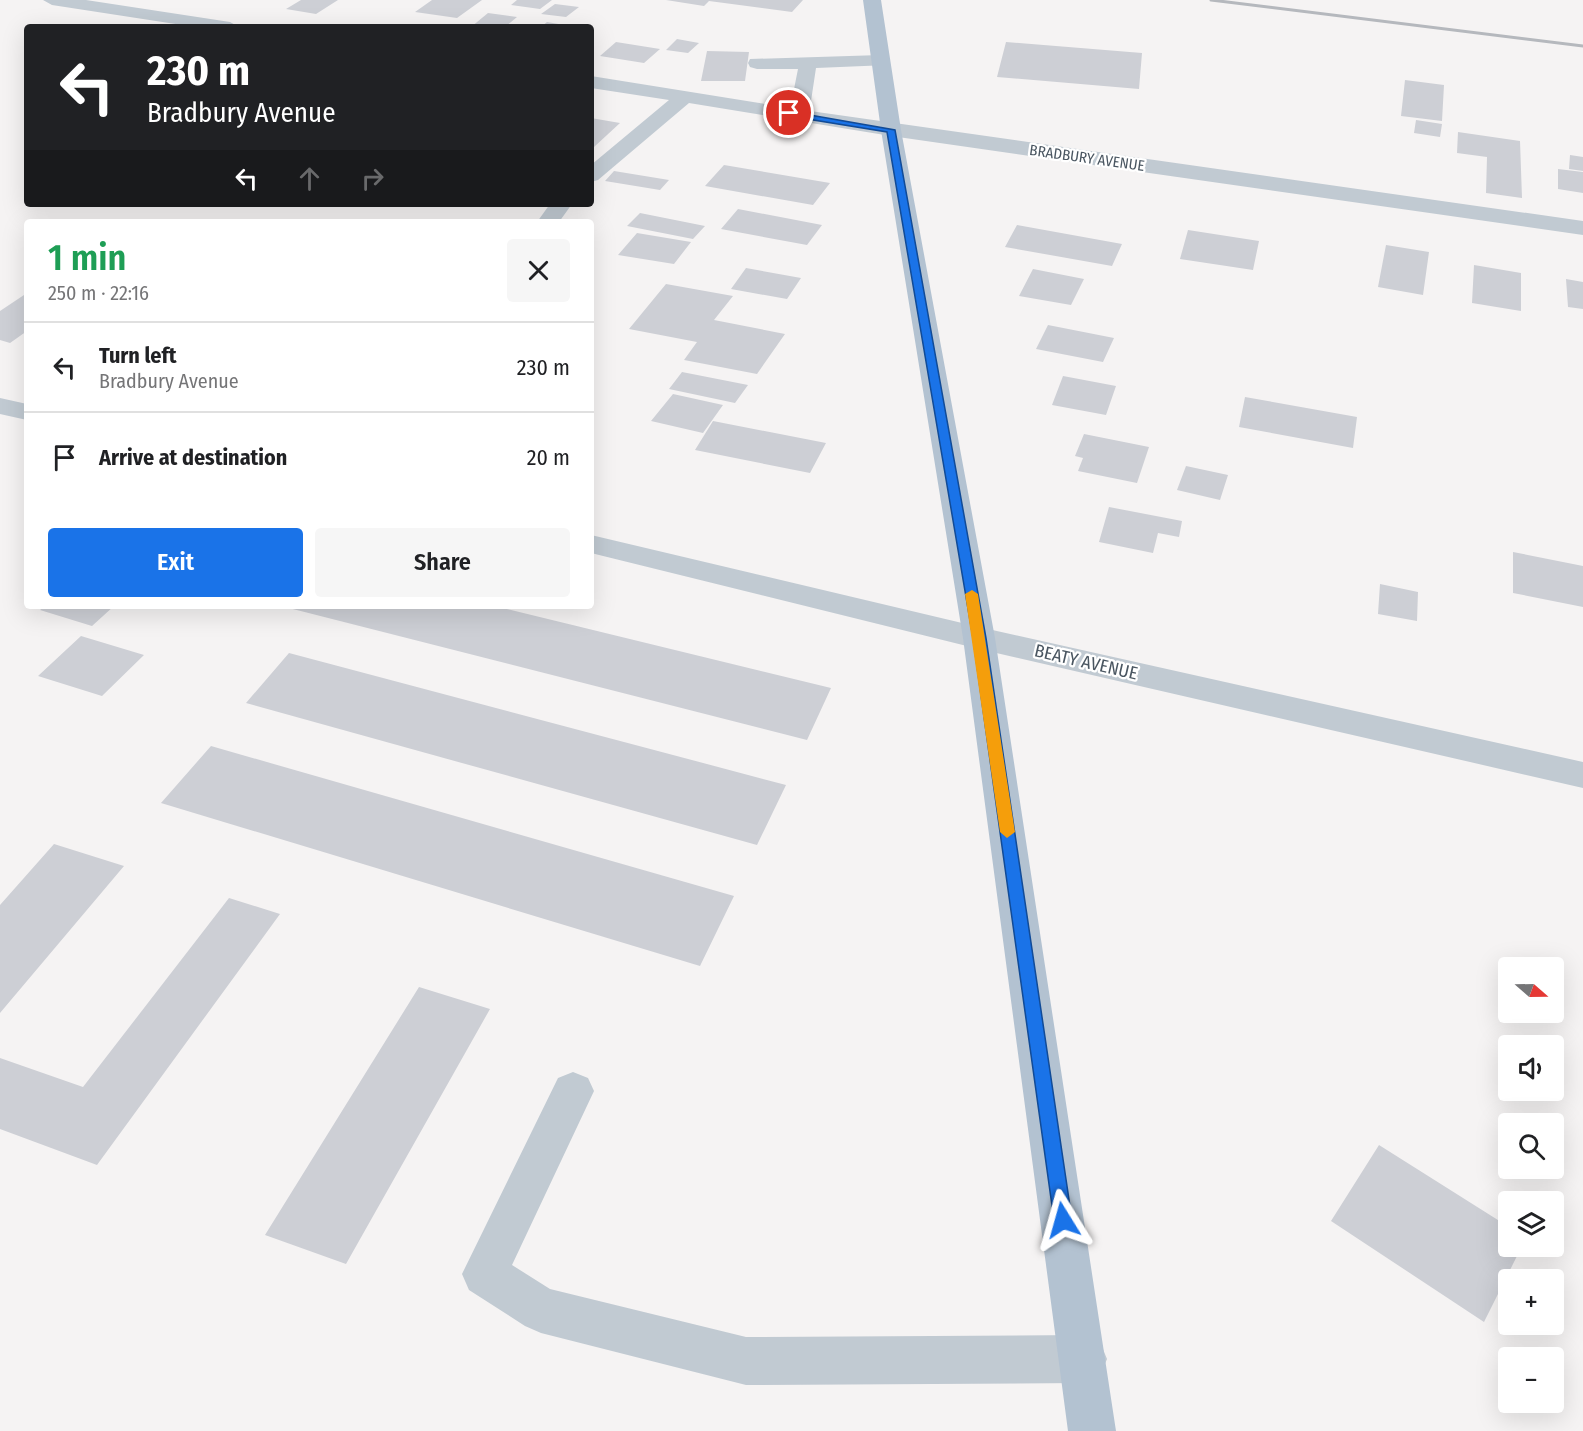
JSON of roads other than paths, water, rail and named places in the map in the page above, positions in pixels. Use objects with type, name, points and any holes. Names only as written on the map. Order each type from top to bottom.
[{"type":"main road","points":[[872,0],[891,130],[979,638],[1092,1431]]},
{"type":"street","points":[[52,0],[210,24]]},
{"type":"street","points":[[757,63],[881,61]]},
{"type":"street","points":[[789,113],[801,100],[808,63]]},
{"type":"street","name":"BRADBURY AVENUE","points":[[594,82],[891,130],[1583,228]]},
{"type":"street","points":[[594,173],[686,96]]},
{"type":"street","points":[[0,406],[24,411]]},
{"type":"street","name":"BEATY AVENUE","points":[[594,545],[979,638],[1583,775]]},
{"type":"street","points":[[573,1091],[486,1274],[541,1310],[746,1361],[1083,1359]]},
{"type":"railway","points":[[1211,0],[1583,46]]}]
